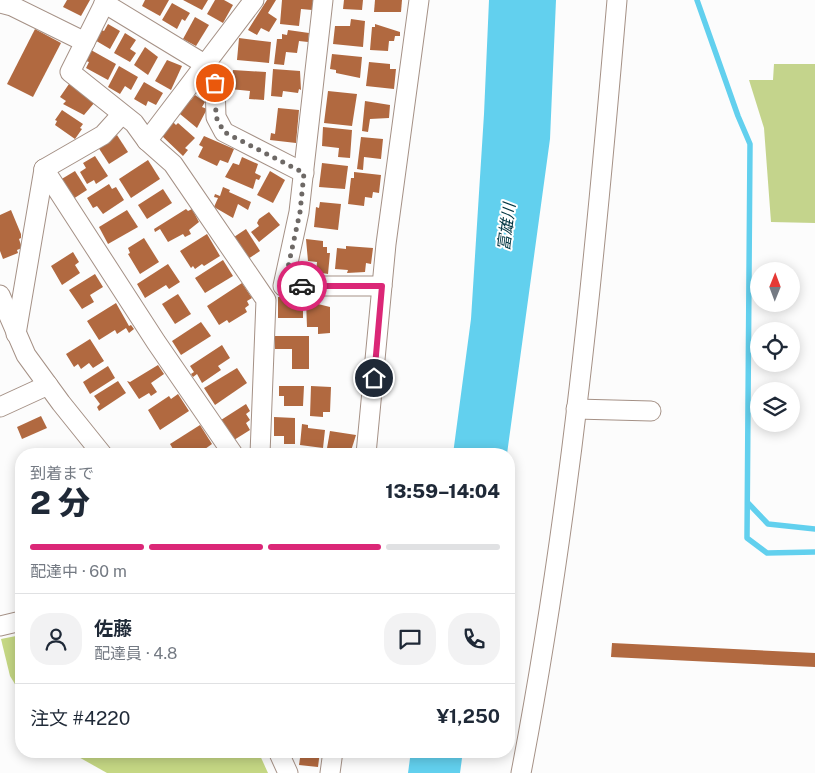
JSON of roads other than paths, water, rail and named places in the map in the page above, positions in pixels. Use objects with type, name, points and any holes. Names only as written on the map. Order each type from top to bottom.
[{"type":"street","points":[[147,141],[254,0]]},
{"type":"street","points":[[323,0],[300,212],[284,286],[382,286]]},
{"type":"street","points":[[367,448],[382,286],[419,0]]},
{"type":"street","points":[[521,773],[545,636],[576,409],[598,226],[617,0]]},
{"type":"street","points":[[260,448],[266,300],[173,164],[147,141],[134,123],[70,72],[105,2],[206,65],[215,83],[216,117],[224,132],[304,173]]},
{"type":"street","points":[[0,3],[12,6],[85,42]]},
{"type":"street","points":[[44,169],[103,135],[122,114]]},
{"type":"street","points":[[16,334],[44,169]]},
{"type":"street","points":[[44,169],[156,342],[229,448]]},
{"type":"street","points":[[0,295],[26,356],[97,448]]},
{"type":"street","points":[[0,321],[16,334]]},
{"type":"street","points":[[0,407],[48,385]]},
{"type":"street","points":[[576,409],[651,411]]},
{"type":"street","points":[[0,626],[15,622]]},
{"type":"street","points":[[281,758],[288,773]]},
{"type":"street","points":[[330,773],[332,758]]},
{"type":"water","name":"富雄川","points":[[489,0],[556,0],[550,139],[508,448],[454,448],[471,319]]},
{"type":"water","points":[[410,758],[462,758],[460,773],[408,773]]},
{"type":"waterway","points":[[697,0],[738,116],[750,144],[747,538],[767,553],[815,552]]},
{"type":"waterway","points":[[748,503],[768,524],[815,529]]}]
